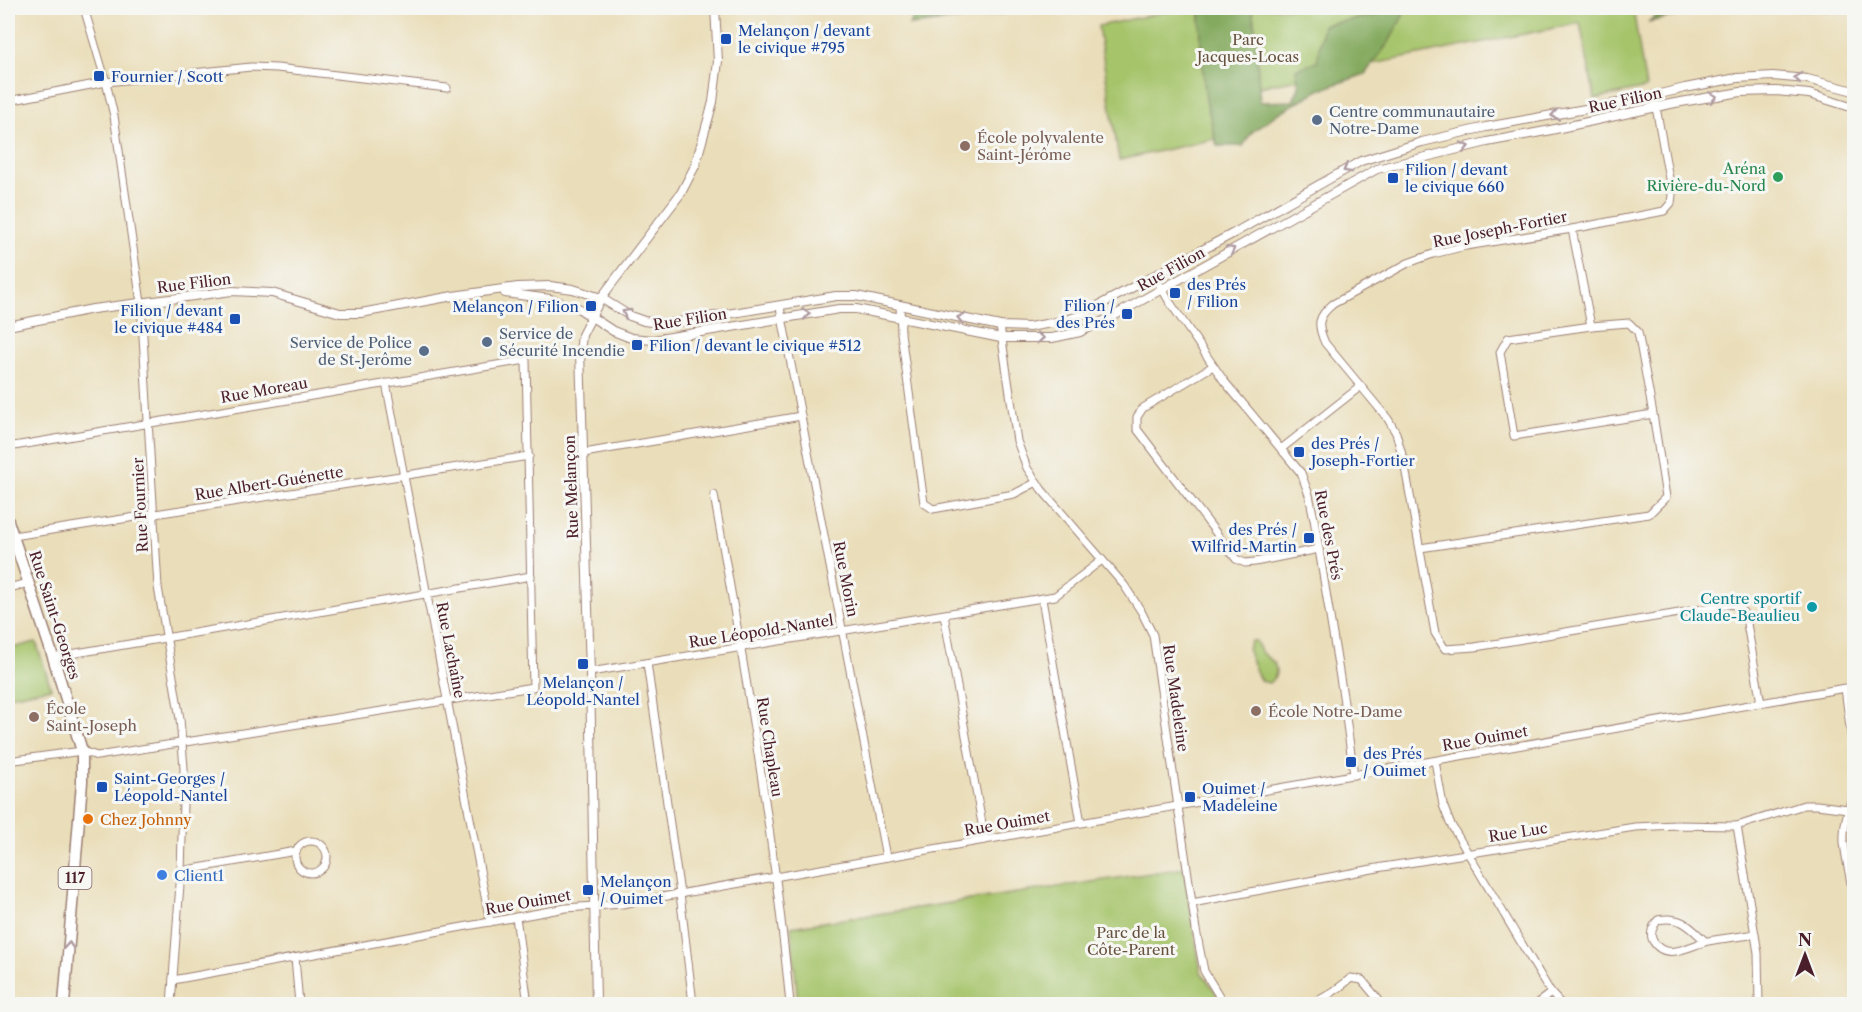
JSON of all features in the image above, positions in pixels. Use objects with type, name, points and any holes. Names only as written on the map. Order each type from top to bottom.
[{"type":"main road","name":"Rue Saint-Georges","points":[[8,521],[82,751],[82,782],[64,1005]]},
{"type":"street","name":"Rue Fournier","points":[[84,8],[114,116],[141,303],[158,587],[180,719],[184,768],[171,1005]]},
{"type":"street","name":"Rue Melançon","points":[[596,1005],[590,672],[580,352],[582,335],[601,298],[681,193],[695,166],[713,102],[717,61],[715,8]]},
{"type":"street","points":[[8,101],[106,82],[260,67],[447,88]]},
{"type":"street","name":"Rue Filion","points":[[8,326],[93,309],[212,293],[252,291],[272,293],[340,313],[361,313],[453,296],[518,287],[550,286],[573,289],[601,298],[630,316],[644,321],[666,324],[836,296],[856,296],[1000,326],[1029,327],[1079,316],[1234,233],[1361,161],[1422,142],[1486,127],[1737,78],[1773,76],[1807,79],[1854,91]]},
{"type":"street","name":"Rue Filion","points":[[490,291],[550,299],[578,308],[613,331],[631,338],[654,340],[839,309],[856,309],[1001,338],[1052,338],[1083,330],[1110,318],[1377,169],[1487,142],[1741,92],[1776,91],[1809,94],[1854,108]]},
{"type":"street","name":"Rue Joseph-Fortier","points":[[1654,96],[1672,195],[1671,203],[1664,211],[1466,246],[1433,254],[1408,263],[1333,304],[1326,309],[1320,319],[1319,330],[1325,343],[1388,419],[1396,433],[1404,462],[1435,633],[1445,649],[1475,647],[1730,603],[1738,607],[1746,618],[1761,703]]},
{"type":"street","points":[[1372,157],[1377,169]]},
{"type":"street","points":[[1572,229],[1591,326]]},
{"type":"street","name":"Rue des Prés","points":[[1154,275],[1224,381],[1301,473],[1309,495],[1319,549],[1354,775]]},
{"type":"street","points":[[900,305],[901,333],[924,503],[933,509],[1014,494],[1037,482]]},
{"type":"street","name":"Rue Morin","points":[[780,307],[886,857]]},
{"type":"street","points":[[1079,316],[1083,330]]},
{"type":"street","points":[[1420,548],[1648,514],[1666,497],[1653,414],[1638,332],[1629,323],[1508,338],[1500,352],[1514,436],[1653,414]]},
{"type":"street","name":"Rue Madeleine","points":[[1000,326],[1017,441],[1027,468],[1124,585],[1141,610],[1153,635],[1204,971],[1224,1005]]},
{"type":"street","name":"Rue Moreau","points":[[8,447],[526,360],[529,456]]},
{"type":"street","points":[[1214,366],[1143,408],[1137,417],[1137,429],[1236,559],[1245,563],[1255,562],[1319,549]]},
{"type":"street","name":"Rue Lachaîne","points":[[386,383],[490,922]]},
{"type":"street","points":[[1281,449],[1361,386]]},
{"type":"street","points":[[584,453],[801,416]]},
{"type":"street","points":[[8,761],[82,751],[97,756],[533,687],[529,456]]},
{"type":"street","name":"Rue Albert-Guénette","points":[[13,536],[529,456]]},
{"type":"street","name":"Rue Chapleau","points":[[714,495],[741,648],[776,877],[790,1005]]},
{"type":"street","name":"Rue Léopold-Nantel","points":[[590,672],[1056,596],[1102,560]]},
{"type":"street","points":[[53,657],[531,576]]},
{"type":"street","points":[[8,588],[29,583]]},
{"type":"street","points":[[1042,599],[1082,823]]},
{"type":"street","points":[[944,615],[985,840]]},
{"type":"street","points":[[647,663],[680,894],[693,1005]]},
{"type":"street","name":"Rue Ouimet","points":[[173,980],[566,908],[622,904],[1845,688],[1854,758]]},
{"type":"street","points":[[1435,761],[1443,804],[1450,823],[1551,993],[1561,1005]]},
{"type":"street","points":[[1854,791],[1844,829],[1854,907]]},
{"type":"street","name":"Rue Luc","points":[[1192,903],[1469,853],[1635,827],[1737,826],[1804,805],[1817,804],[1848,809]]},
{"type":"street","points":[[1737,826],[1758,953],[1759,1005]]},
{"type":"street","points":[[180,870],[296,851],[303,843],[308,842],[322,846],[327,855],[325,865],[317,872],[302,870],[296,862],[296,851]]},
{"type":"street","points":[[516,918],[528,1005]]},
{"type":"street","points":[[1705,941],[1680,920],[1668,918],[1658,920],[1651,934],[1654,943],[1669,951],[1685,950],[1705,941],[1755,934]]},
{"type":"street","points":[[295,958],[299,1005]]},
{"type":"street","points":[[1309,1005],[1341,987],[1351,978],[1362,980],[1382,1005]]},
{"type":"street","points":[[1536,1005],[1551,993]]},
{"type":"green space","points":[[918,8],[1032,8],[974,18],[909,25]]},
{"type":"green space","points":[[1199,8],[1215,139],[1119,160],[1098,26],[1165,12]]},
{"type":"green space","points":[[1200,8],[1252,8],[1260,102],[1293,101],[1299,87],[1296,69],[1317,62],[1323,25],[1377,15],[1379,8],[1407,8],[1389,42],[1365,74],[1319,90],[1277,114],[1251,133],[1243,146],[1217,146],[1206,100],[1201,51]]},
{"type":"green space","name":"Parc Jacques-Locas","points":[[1202,8],[1633,8],[1646,88],[1595,99],[1580,23],[1213,96]]},
{"type":"green space","points":[[1666,8],[1711,8],[1648,22]]},
{"type":"green space","points":[[1781,8],[1854,8],[1854,13],[1852,12]]},
{"type":"green space","points":[[1251,641],[1256,641],[1262,653],[1274,663],[1276,674],[1269,683],[1261,681],[1258,676],[1248,651]]},
{"type":"green space","points":[[36,642],[51,688],[8,696],[8,649]]},
{"type":"green space","name":"Parc de la Côte-Parent","points":[[1184,868],[1201,972],[1224,1004],[798,1004],[791,927]]},
{"type":"place","name":"Melançon / devant le civique #795","points":[[726,39]]},
{"type":"place","name":"Fournier / Scott","points":[[99,76]]},
{"type":"place","name":"Centre communautaire Notre-Dame","points":[[1317,120]]},
{"type":"place","name":"École polyvalente Saint-Jérôme","points":[[965,146]]},
{"type":"place","name":"Aréna Rivière-du-Nord","points":[[1778,177]]},
{"type":"place","name":"Filion / devant le civique 660","points":[[1393,178]]},
{"type":"place","name":"des Prés / Filion","points":[[1175,293]]},
{"type":"place","name":"Melançon / Filion","points":[[591,306]]},
{"type":"place","name":"Filion / des Prés","points":[[1127,314]]},
{"type":"place","name":"Filion / devant le civique #484","points":[[235,319]]},
{"type":"place","name":"Service de Sécurité Incendie","points":[[487,342]]},
{"type":"place","name":"Filion / devant le civique #512","points":[[637,345]]},
{"type":"place","name":"Service de Police de St-Jerôme","points":[[424,351]]},
{"type":"place","name":"des Prés / Joseph-Fortier","points":[[1299,452]]},
{"type":"place","name":"des Prés / Wilfrid-Martin","points":[[1309,538]]},
{"type":"place","name":"Centre sportif Claude-Beaulieu","points":[[1812,607]]},
{"type":"place","name":"Melançon / Léopold-Nantel","points":[[583,664]]},
{"type":"place","name":"École Notre-Dame","points":[[1256,711]]},
{"type":"place","name":"École Saint-Joseph","points":[[34,717]]},
{"type":"place","name":"des Prés / Ouimet","points":[[1351,762]]},
{"type":"place","name":"Saint-Georges / Léopold-Nantel","points":[[102,787]]},
{"type":"place","name":"Ouimet / Madeleine","points":[[1190,797]]},
{"type":"place","name":"Chez Johnny","points":[[88,819]]},
{"type":"place","name":"Client1","points":[[162,875]]},
{"type":"place","name":"Melançon / Ouimet","points":[[588,890]]}]
